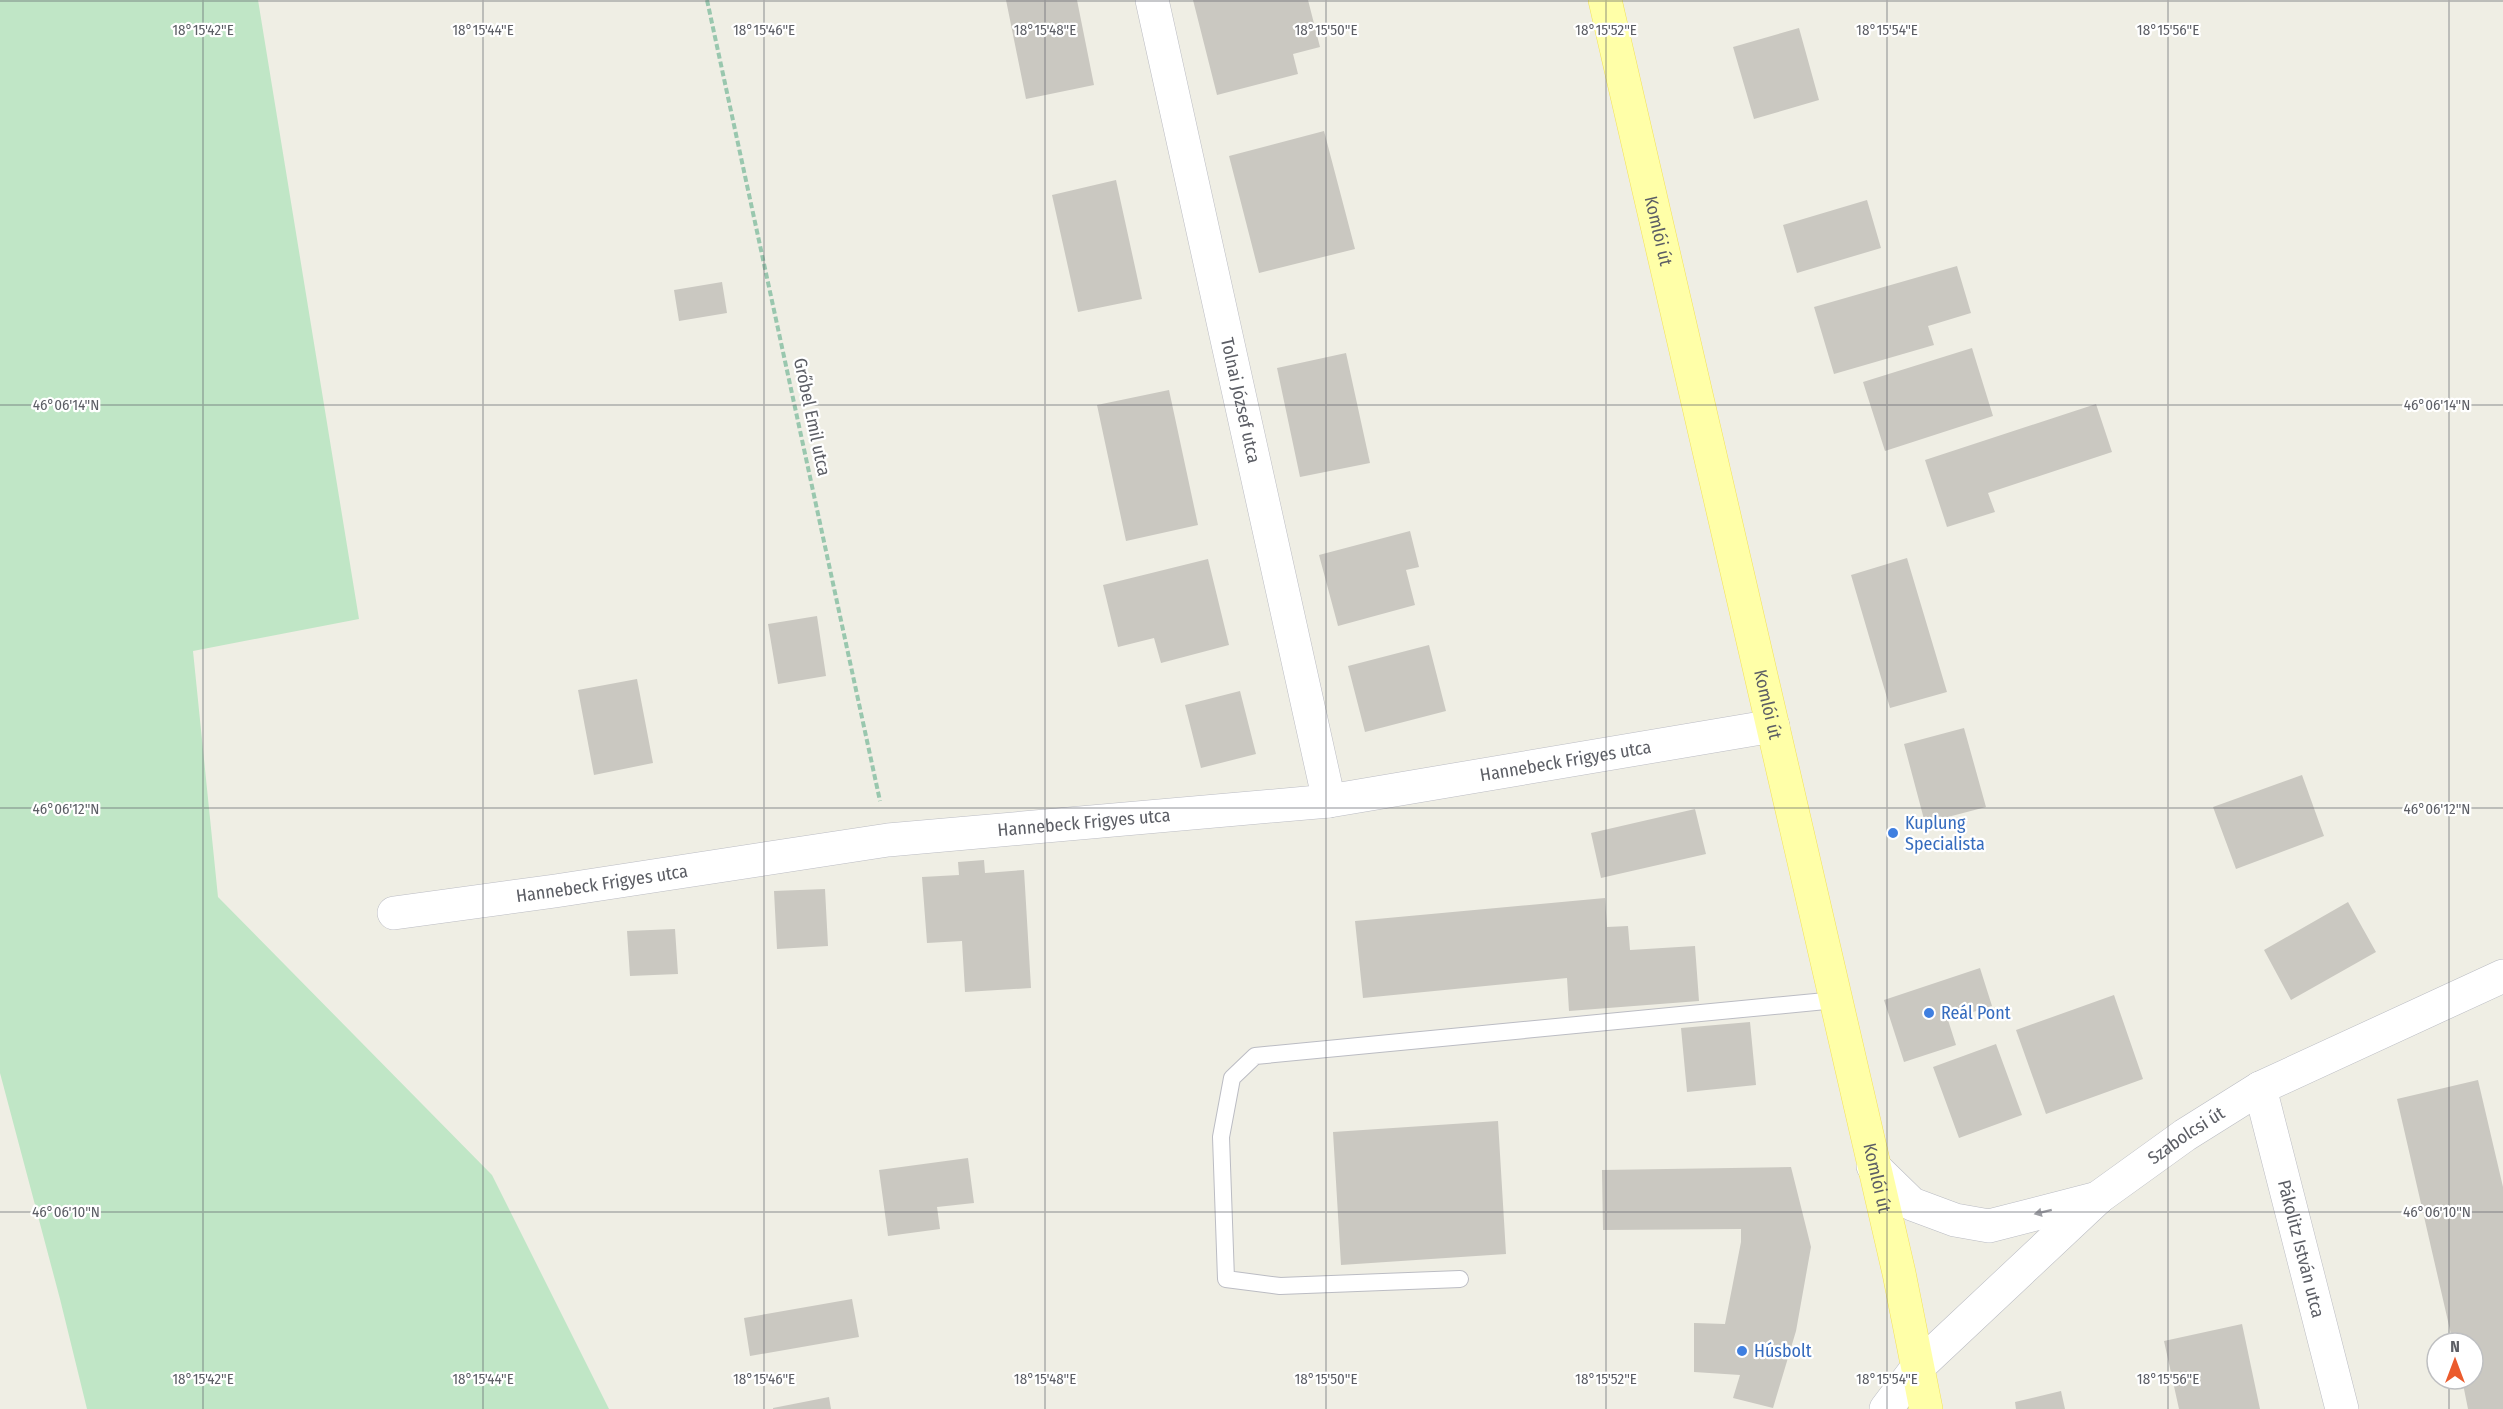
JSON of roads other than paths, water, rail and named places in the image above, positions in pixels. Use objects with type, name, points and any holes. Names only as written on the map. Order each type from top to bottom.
[{"type":"main road","name":"Komlói út","points":[[1605,0],[1836,1000],[1872,1166],[1899,1273],[1926,1409]]},
{"type":"street","name":"Tolnai József utca","points":[[1152,0],[1329,801]]},
{"type":"street","name":"Hannebeck Frigyes utca","points":[[394,913],[888,840],[1329,801],[1773,726]]},
{"type":"street","name":"Szabolcsi út","points":[[1886,1409],[1917,1368],[2099,1197],[2185,1135],[2260,1088],[2503,976]]},
{"type":"street","name":"Pákolitz István utca","points":[[2260,1088],[2342,1409]]},
{"type":"street","points":[[1872,1166],[1912,1204],[1955,1220],[1989,1226],[2099,1197]]},
{"type":"lane","points":[[1460,1279],[1280,1286],[1226,1279],[1221,1137],[1232,1078],[1255,1056],[1836,1000]]},
{"type":"place","name":"Kuplung Specialista","points":[[1893,833]]},
{"type":"place","name":"Reál Pont","points":[[1929,1013]]},
{"type":"place","name":"Húsbolt","points":[[1742,1351]]}]
